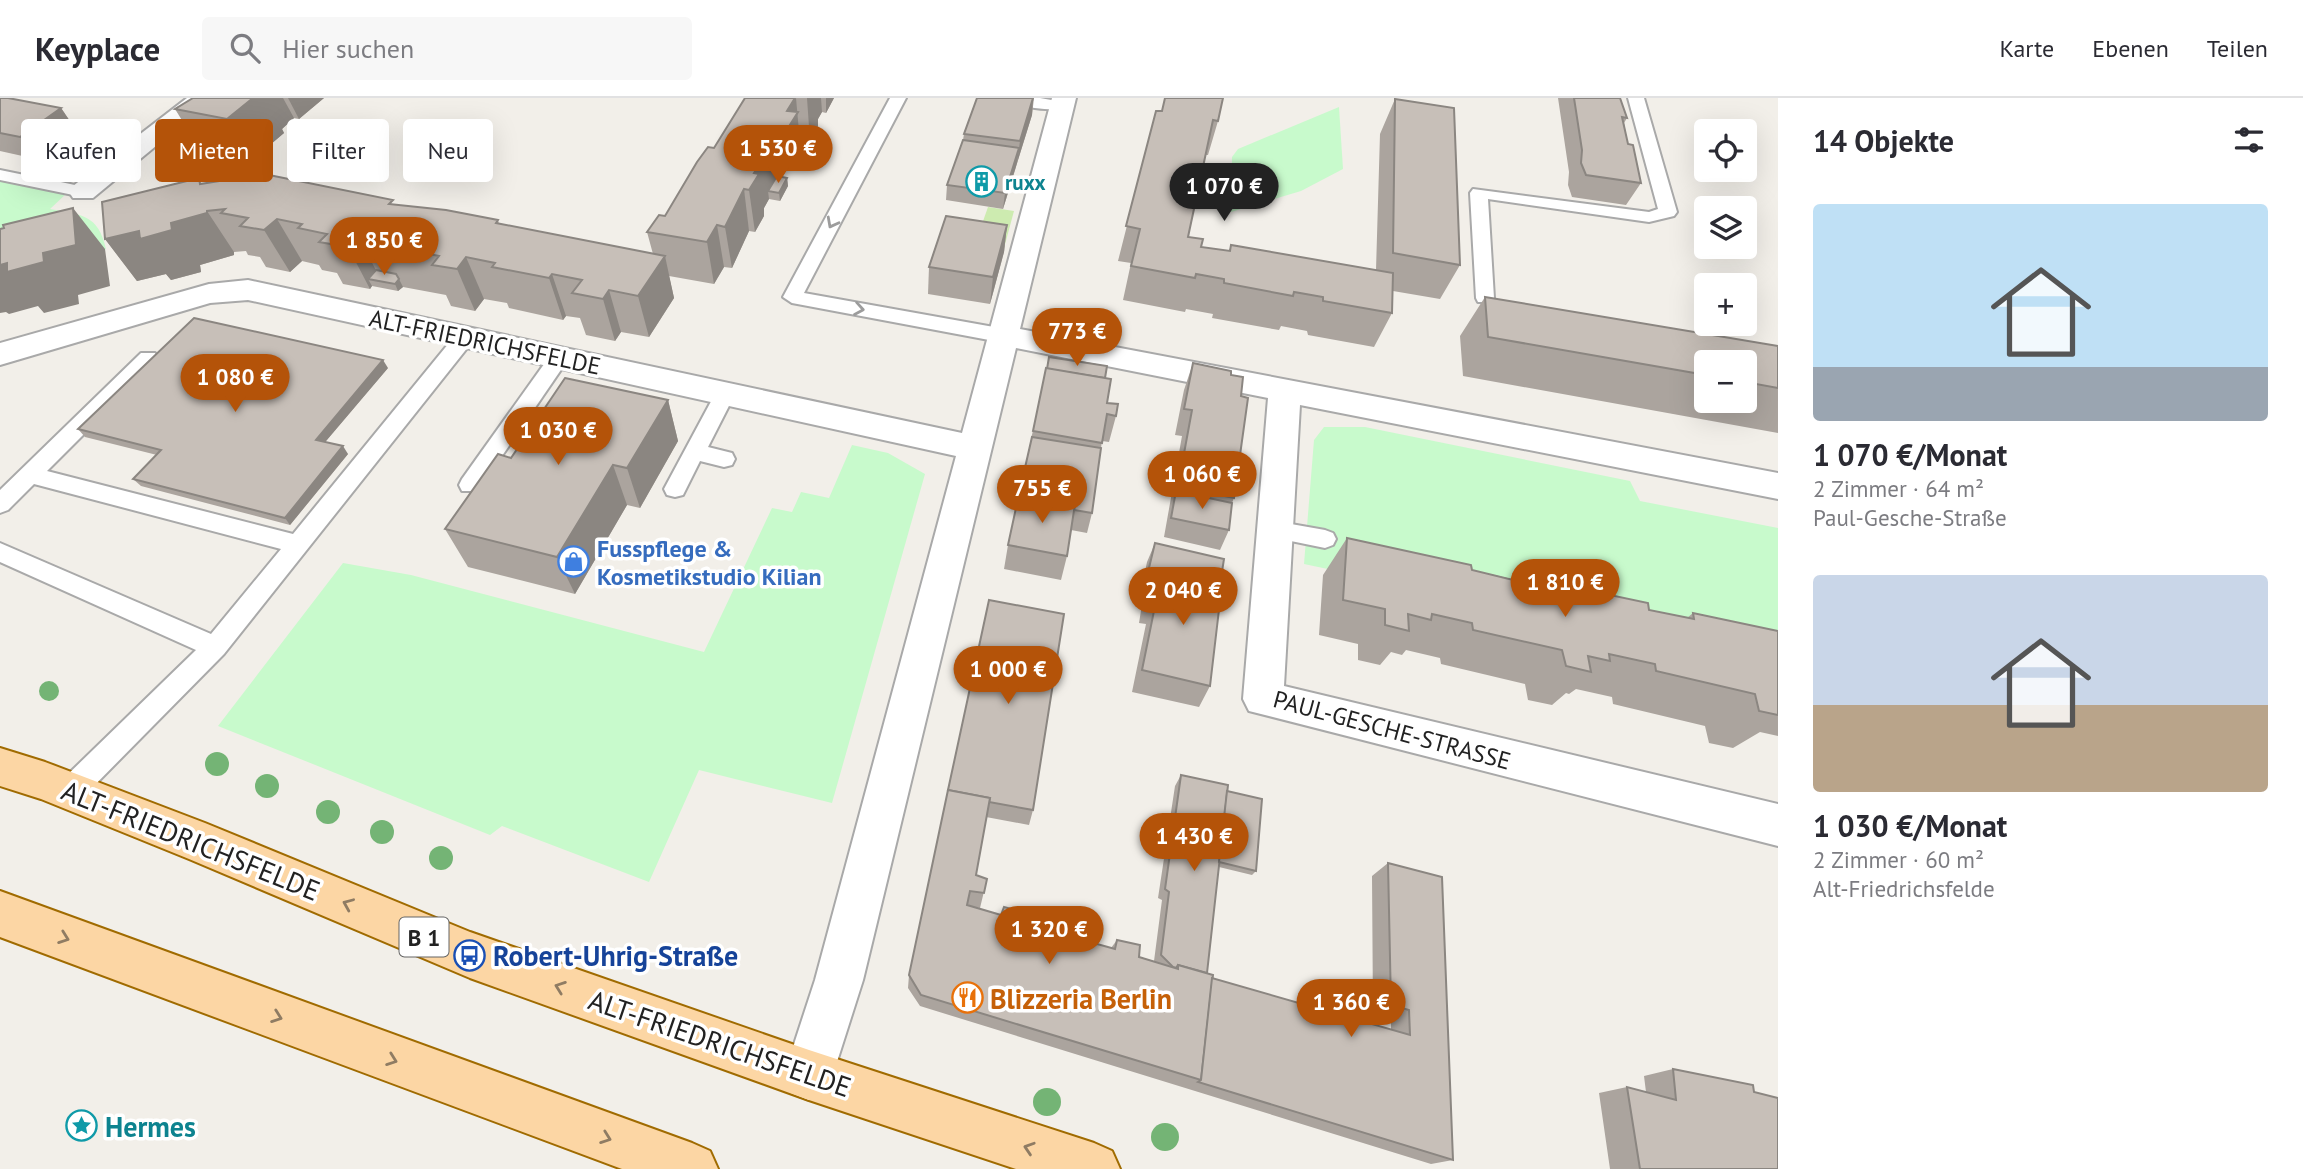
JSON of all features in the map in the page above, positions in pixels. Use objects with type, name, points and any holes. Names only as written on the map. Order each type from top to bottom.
[{"type":"main road","name":"ALT-FRIEDRICHSFELDE","points":[[0,767],[70,791],[205,844],[446,946],[809,1075],[1094,1169]]},
{"type":"main road","points":[[0,914],[692,1169]]},
{"type":"street","points":[[141,146],[202,98]]},
{"type":"street","points":[[809,1075],[838,979],[1063,102]]},
{"type":"street","points":[[83,192],[96,182]]},
{"type":"street","name":"ALT-FRIEDRICHSFELDE","points":[[0,354],[209,294],[248,290],[974,448]]},
{"type":"street","points":[[1004,336],[1778,486]]},
{"type":"street","name":"PAUL-GESCHE-STRASSE","points":[[1285,391],[1263,699],[1778,825]]},
{"type":"lane","points":[[898,98],[792,297],[1004,336]]},
{"type":"lane","points":[[1008,98],[1063,102]]},
{"type":"lane","points":[[1485,298],[1479,192],[1650,217],[1668,212],[1636,98]]},
{"type":"lane","points":[[0,175],[83,192]]},
{"type":"lane","points":[[70,791],[215,647],[465,337]]},
{"type":"lane","points":[[0,505],[148,358]]},
{"type":"lane","points":[[470,485],[559,358]]},
{"type":"lane","points":[[675,489],[725,394]]},
{"type":"lane","points":[[695,452],[724,459]]},
{"type":"lane","points":[[29,474],[297,544]]},
{"type":"lane","points":[[1274,530],[1325,539]]},
{"type":"lane","points":[[0,552],[215,647]]},
{"type":"green space","points":[[1339,107],[1343,169],[1301,191],[1231,212],[1232,157],[1238,149]]},
{"type":"green space","points":[[0,180],[67,193],[50,209],[87,218],[103,237],[106,249],[40,267],[0,284]]},
{"type":"green space","points":[[988,207],[1014,211],[1004,248],[975,244]]},
{"type":"green space","points":[[1324,427],[1365,427],[1630,481],[1640,501],[1778,528],[1778,664],[1304,564],[1314,440]]},
{"type":"green space","points":[[852,445],[888,453],[925,474],[832,803],[699,770],[649,882],[502,826],[490,835],[218,726],[343,563],[411,575],[704,652],[772,508],[792,512],[801,492],[829,498]]},
{"type":"building","points":[[0,98],[61,108],[45,119],[21,119],[20,137],[0,133]]},
{"type":"building","points":[[193,98],[253,98],[227,119],[175,109]]},
{"type":"building","points":[[745,98],[795,98],[787,111],[798,112],[788,128],[783,127],[776,138],[754,173],[759,174],[749,190],[744,189],[725,227],[717,225],[707,242],[647,232],[659,215],[665,216],[697,162],[708,147],[714,148]]},
{"type":"building","points":[[977,98],[1033,98],[1020,141],[964,134]]},
{"type":"building","points":[[1165,98],[1223,98],[1218,121],[1213,120],[1188,237],[1203,239],[1201,247],[1230,251],[1231,245],[1393,273],[1392,313],[1323,301],[1323,297],[1294,292],[1293,296],[1224,283],[1224,279],[1196,274],[1195,278],[1131,266],[1140,229],[1126,226],[1156,111],[1162,111]]},
{"type":"building","points":[[1574,98],[1620,98],[1627,118],[1622,117],[1628,144],[1633,145],[1641,183],[1586,175],[1581,163],[1582,150]]},
{"type":"building","points":[[1395,99],[1454,108],[1460,265],[1393,253]]},
{"type":"building","name":"ruxx","points":[[963,140],[1019,148],[1005,193],[947,185]]},
{"type":"building","points":[[273,176],[287,179],[287,182],[304,182],[393,200],[389,204],[446,210],[498,220],[496,223],[665,256],[638,296],[609,290],[603,299],[572,293],[582,280],[552,274],[549,278],[492,267],[495,263],[466,257],[457,269],[432,265],[439,256],[382,245],[386,241],[358,236],[348,247],[319,242],[327,234],[298,228],[302,224],[277,219],[264,230],[240,226],[248,218],[221,213],[225,209],[207,211],[171,223],[172,230],[140,239],[139,231],[105,239],[102,202],[183,182],[273,182]]},
{"type":"building","points":[[777,176],[787,178],[779,193],[768,191]]},
{"type":"building","points":[[73,208],[76,245],[43,253],[44,262],[7,272],[7,263],[0,265],[0,229],[4,228],[3,225]]},
{"type":"building","points":[[946,216],[1007,225],[993,277],[929,267]]},
{"type":"building","points":[[376,270],[396,274],[399,279],[395,284],[368,279]]},
{"type":"building","points":[[1485,297],[1694,332],[1694,336],[1718,336],[1778,346],[1778,388],[1757,384],[1757,350],[1694,350],[1694,373],[1488,337]]},
{"type":"building","points":[[194,318],[383,360],[316,440],[343,446],[285,518],[133,479],[161,450],[78,429]]},
{"type":"building","points":[[1049,357],[1107,366],[1105,378],[1047,369]]},
{"type":"building","points":[[1193,363],[1231,371],[1231,375],[1243,377],[1241,396],[1248,398],[1234,498],[1178,486],[1192,410],[1184,409]]},
{"type":"building","points":[[1046,368],[1111,379],[1107,403],[1118,404],[1116,416],[1107,414],[1102,443],[1033,431]]},
{"type":"building","points":[[565,378],[668,400],[627,468],[613,465],[557,557],[445,529],[498,454],[511,458]]},
{"type":"building","points":[[1032,437],[1101,448],[1092,513],[1074,510],[1075,504],[1019,494]]},
{"type":"building","points":[[1176,491],[1232,503],[1229,530],[1171,518]]},
{"type":"building","points":[[1019,494],[1075,504],[1067,556],[1008,545]]},
{"type":"building","points":[[1347,538],[1471,565],[1472,570],[1517,581],[1516,575],[1648,603],[1649,610],[1694,619],[1693,613],[1778,631],[1778,715],[1759,711],[1755,694],[1656,671],[1655,664],[1609,654],[1610,661],[1588,656],[1591,672],[1566,666],[1562,650],[1473,630],[1472,623],[1432,614],[1431,620],[1408,614],[1409,631],[1385,625],[1385,609],[1343,600]]},
{"type":"building","points":[[1155,543],[1224,559],[1220,584],[1153,569],[1152,573],[1148,572]]},
{"type":"building","points":[[1153,569],[1222,584],[1210,686],[1142,670],[1156,601],[1148,600]]},
{"type":"building","points":[[989,600],[1064,614],[1033,810],[989,802],[990,798],[948,790]]},
{"type":"building","points":[[1181,775],[1228,785],[1207,973],[1178,965],[1173,967],[1161,955],[1169,892],[1165,889]]},
{"type":"building","points":[[948,790],[990,798],[976,875],[987,879],[984,893],[970,891],[967,905],[1001,915],[1004,907],[1026,913],[1025,924],[1115,949],[1117,940],[1140,945],[1139,957],[1178,969],[1178,965],[1213,975],[1201,1080],[921,995],[909,975]]},
{"type":"building","points":[[1227,791],[1262,799],[1256,871],[1219,862]]},
{"type":"building","points":[[1388,863],[1442,877],[1453,1160],[1198,1082],[1201,1080],[1212,978],[1410,1035],[1409,1010],[1391,1005]]},
{"type":"building","points":[[1673,1069],[1753,1085],[1754,1092],[1778,1098],[1778,1169],[1640,1169],[1627,1087],[1676,1100]]},
{"type":"place","name":"ruxx","points":[[982,182]]},
{"type":"place","name":"Fusspflege & Kosmetikstudio Kilian","points":[[574,562]]},
{"type":"place","name":"Robert-Uhrig-Straße","points":[[470,955]]},
{"type":"place","name":"Blizzeria Berlin","points":[[967,998]]},
{"type":"place","name":"Hermes","points":[[82,1126]]}]
